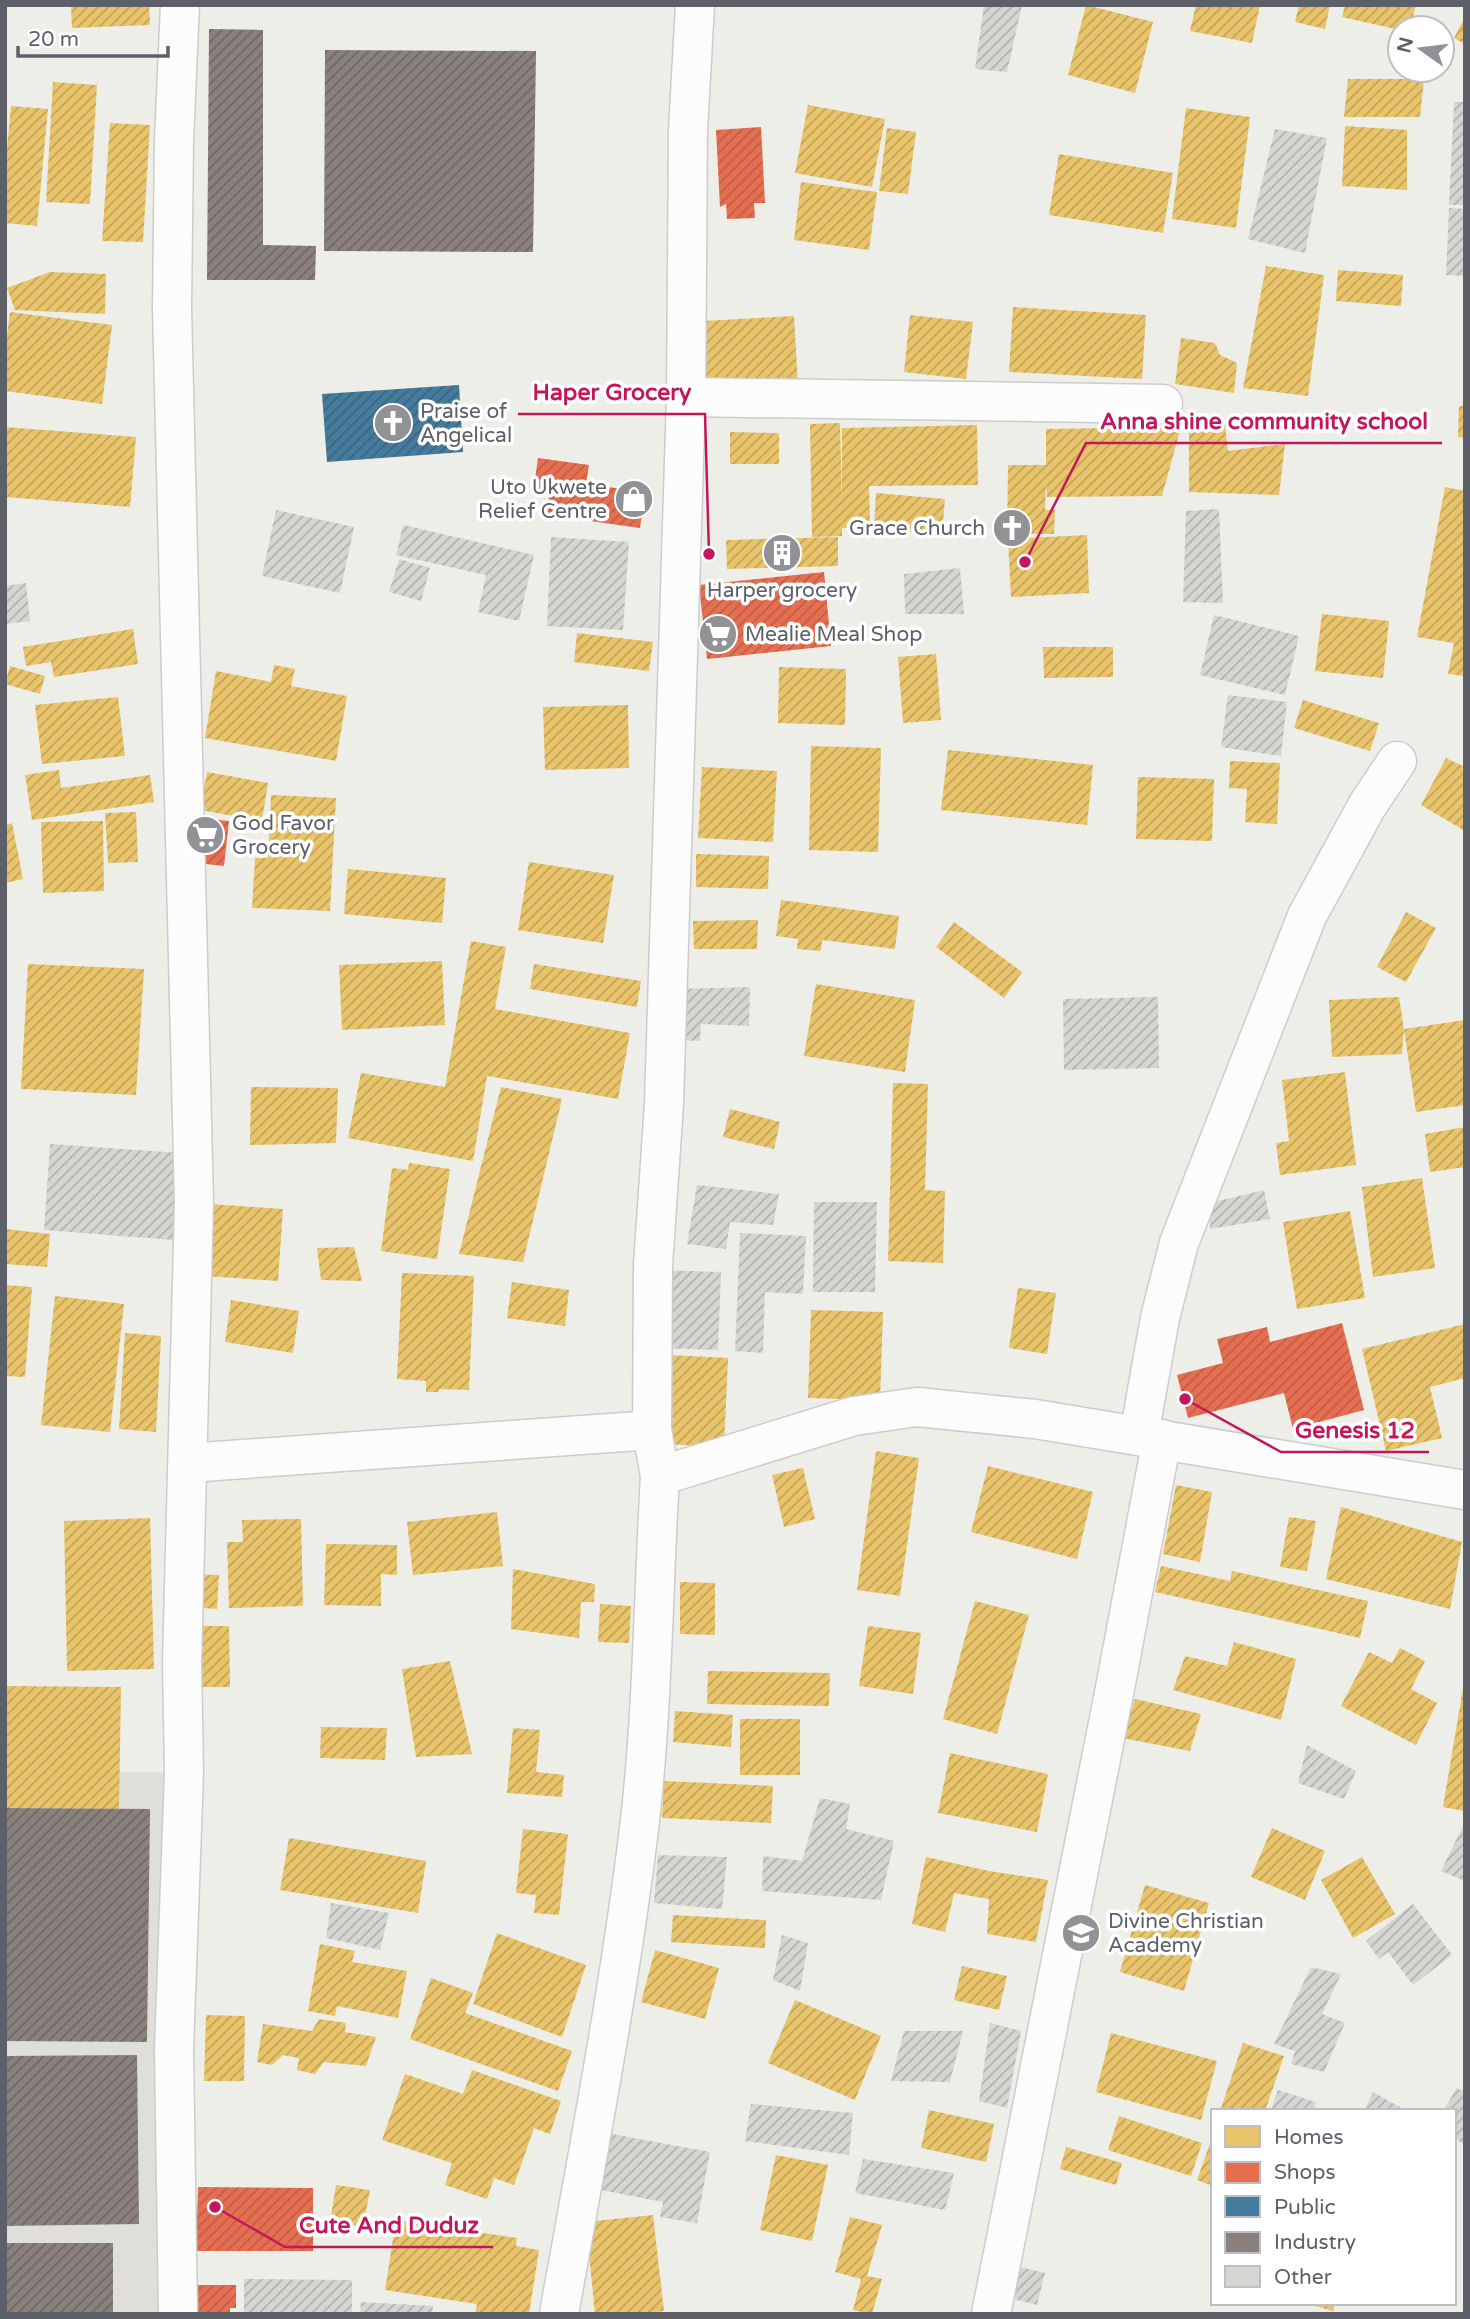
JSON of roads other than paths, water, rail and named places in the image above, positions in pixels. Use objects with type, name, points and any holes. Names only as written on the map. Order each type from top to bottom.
[{"type":"street","points":[[178,2314],[174,2050],[184,1773],[182,1664],[194,1203],[172,308],[174,140],[180,5]]},
{"type":"street","points":[[559,2314],[614,2010],[639,1826],[651,1669],[660,1476],[652,1430],[653,1265],[664,1091],[686,397],[688,131],[695,5]]},
{"type":"street","points":[[686,397],[1163,404]]},
{"type":"street","points":[[991,2314],[1116,1683],[1150,1437],[1160,1318],[1179,1243],[1307,916],[1367,806],[1397,761]]},
{"type":"street","points":[[660,1476],[854,1416],[917,1407],[1035,1419],[1465,1490]]},
{"type":"street","points":[[188,1463],[652,1430]]},
{"type":"place","name":"Praise of Angelical","points":[[393,423]]},
{"type":"place","name":"Uto Ukwete Relief Centre","points":[[634,499]]},
{"type":"place","name":"Grace Church","points":[[1012,528]]},
{"type":"place","name":"Harper grocery","points":[[782,553]]},
{"type":"place","name":"Haper Grocery","points":[[709,554]]},
{"type":"place","name":"Anna shine community school","points":[[1025,562]]},
{"type":"place","name":"Mealie Meal Shop","points":[[718,634]]},
{"type":"place","name":"God Favor Grocery","points":[[205,835]]},
{"type":"place","name":"Genesis 12","points":[[1185,1399]]},
{"type":"place","name":"Divine Christian Academy","points":[[1081,1933]]},
{"type":"place","name":"Cute And Duduz","points":[[215,2207]]}]
